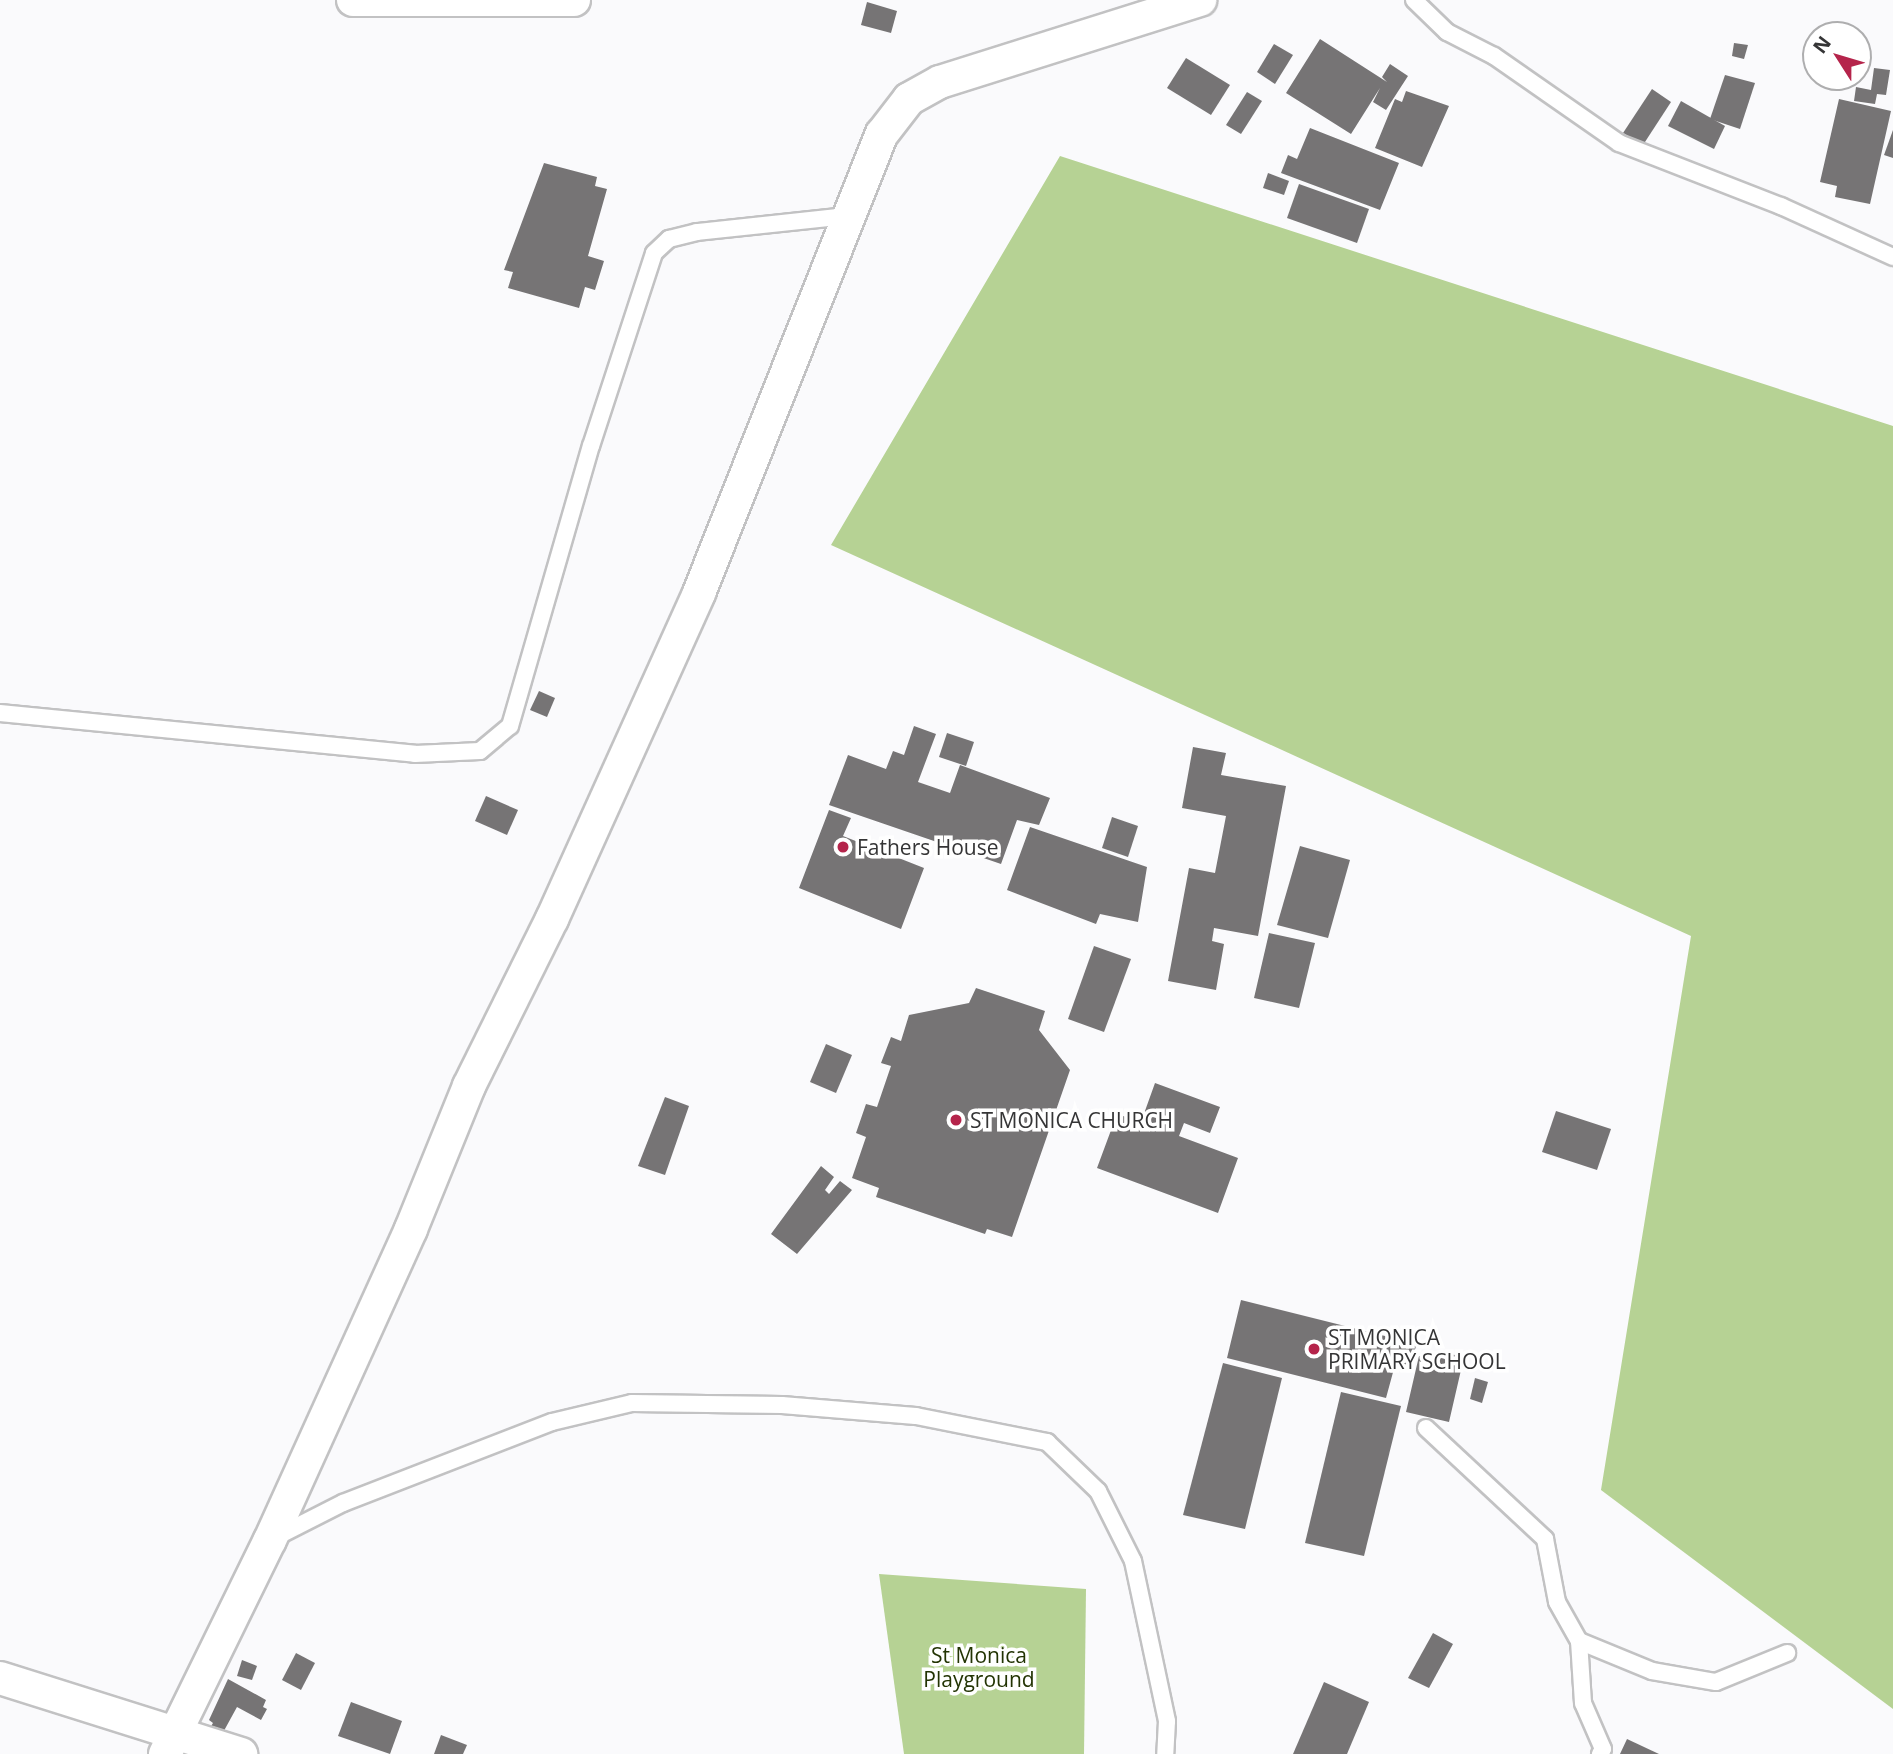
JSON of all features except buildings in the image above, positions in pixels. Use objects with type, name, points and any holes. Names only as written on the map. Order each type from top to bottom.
[{"type":"street","points":[[353,0],[574,0]]},
{"type":"street","points":[[171,1743],[270,1540],[411,1229],[469,1086],[552,919],[699,593],[846,216],[882,134],[909,99],[989,65],[1200,0]]},
{"type":"street","points":[[0,1678],[171,1743],[241,1754]]},
{"type":"lane","points":[[1414,0],[1447,32],[1494,56],[1619,143],[1781,206],[1893,257]]},
{"type":"lane","points":[[0,713],[415,754],[480,751],[509,726],[591,446],[654,253],[669,239],[697,232],[846,216]]},
{"type":"lane","points":[[270,1540],[343,1503],[552,1422],[632,1403],[782,1405],[916,1416],[1047,1442],[1098,1490],[1133,1561],[1167,1721],[1165,1754]]},
{"type":"lane","points":[[1426,1427],[1545,1539],[1557,1602],[1579,1641],[1583,1703],[1603,1749],[1600,1754]]},
{"type":"lane","points":[[1579,1641],[1652,1671],[1717,1682],[1787,1653]]},
{"type":"green space","points":[[1060,156],[1893,426],[1893,1709],[1601,1490],[1691,936],[831,545]]},
{"type":"green space","name":"St Monica Playground","points":[[879,1574],[1086,1589],[1084,1754],[904,1754]]},
{"type":"place","name":"Fathers House","points":[[843,847]]},
{"type":"place","name":"ST MONICA CHURCH","points":[[956,1120]]},
{"type":"place","name":"ST MONICA PRIMARY SCHOOL","points":[[1314,1349]]}]
